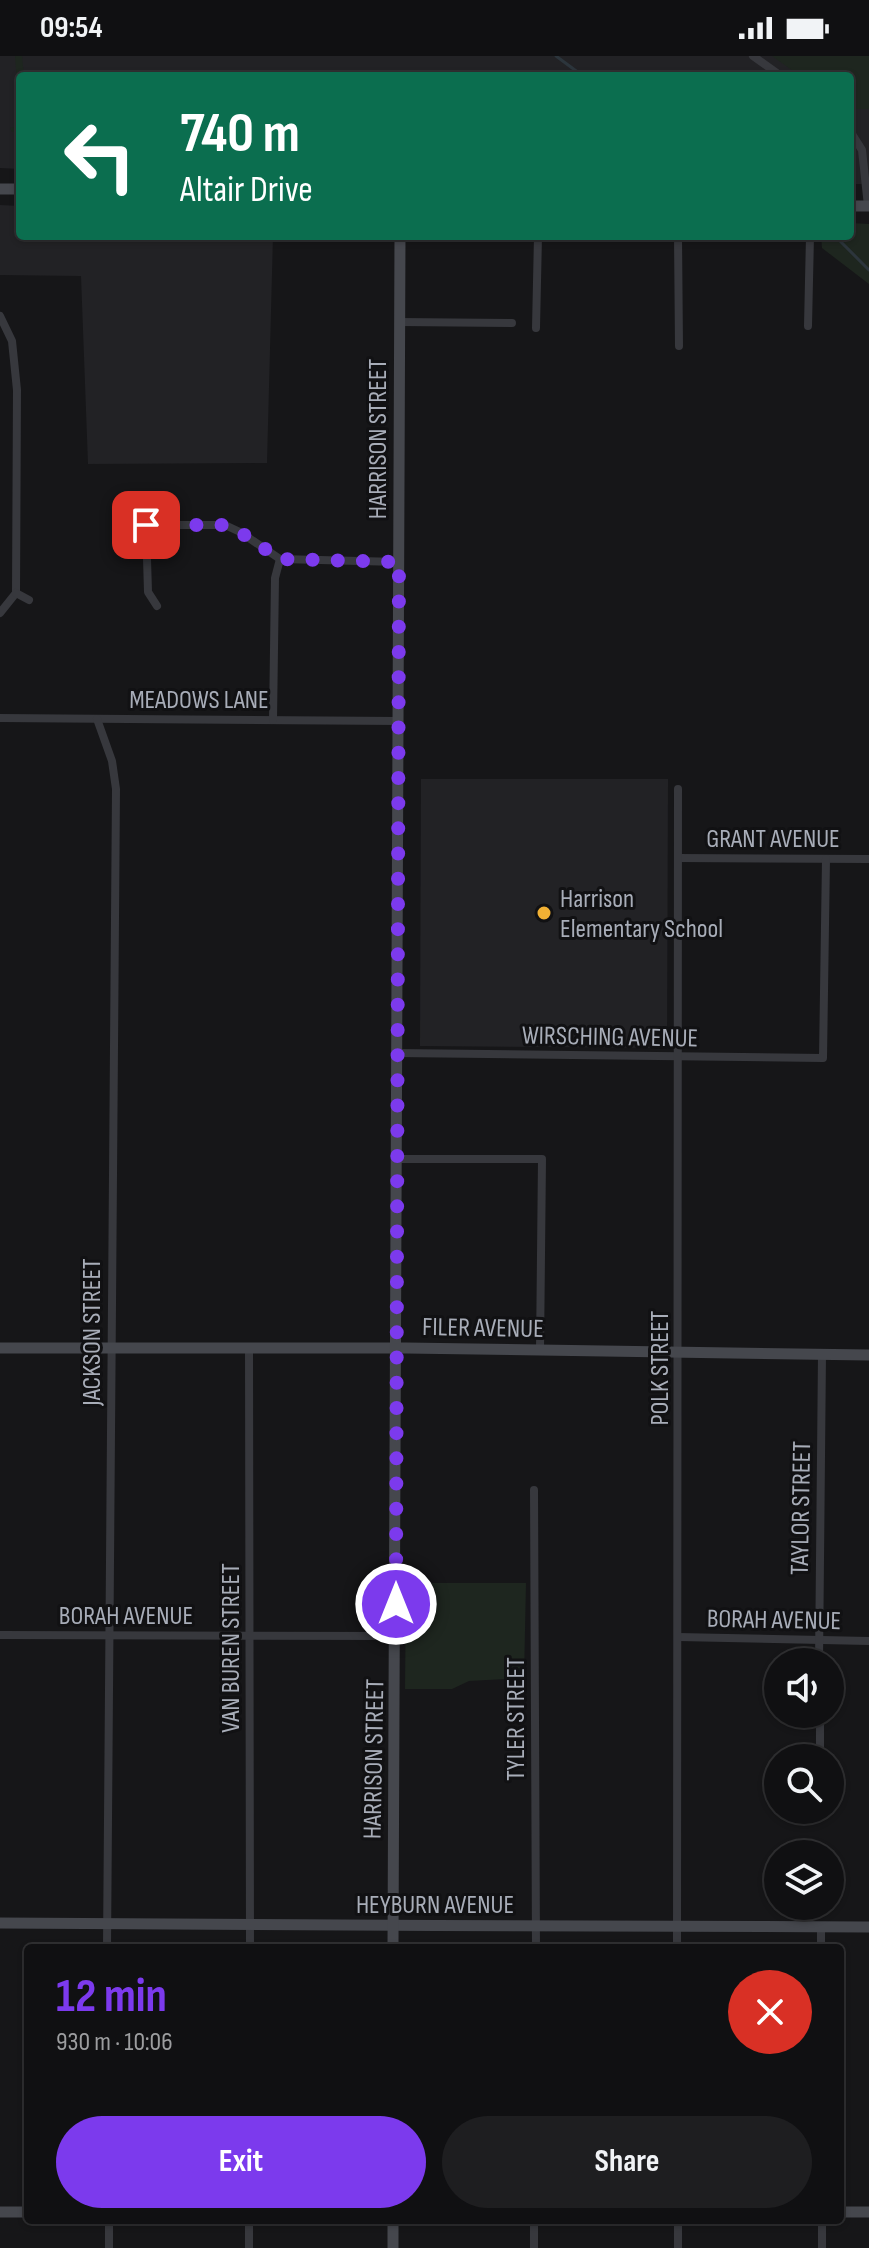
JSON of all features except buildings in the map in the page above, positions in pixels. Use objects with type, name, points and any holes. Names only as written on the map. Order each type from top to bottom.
[{"type":"street","points":[[753,56],[775,72]]},
{"type":"street","points":[[854,137],[862,150],[868,206]]},
{"type":"street","name":"HARRISON STREET","points":[[393,1944],[400,240]]},
{"type":"street","points":[[536,328],[538,240]]},
{"type":"street","points":[[678,240],[679,346]]},
{"type":"street","points":[[808,326],[810,240]]},
{"type":"street","points":[[0,316],[12,341],[17,390],[16,593],[0,613]]},
{"type":"street","name":"HARRISON STREET","points":[[399,322],[512,323]]},
{"type":"street","points":[[157,606],[148,592],[146,525],[225,525],[280,559],[399,562]]},
{"type":"street","points":[[273,720],[275,578],[280,559]]},
{"type":"street","points":[[16,593],[29,600]]},
{"type":"street","name":"MEADOWS LANE","points":[[0,718],[398,721]]},
{"type":"street","name":"JACKSON STREET","points":[[97,719],[112,761],[116,789],[107,1944]]},
{"type":"street","name":"POLK STREET","points":[[677,1944],[680,1352],[678,789]]},
{"type":"street","name":"GRANT AVENUE","points":[[678,858],[869,859]]},
{"type":"street","name":"WIRSCHING AVENUE","points":[[395,1053],[823,1058],[826,859]]},
{"type":"street","points":[[396,1159],[542,1159],[540,1350]]},
{"type":"street","name":"FILER AVENUE","points":[[0,1348],[395,1348],[869,1355]]},
{"type":"street","name":"VAN BUREN STREET","points":[[249,1348],[250,1944]]},
{"type":"street","name":"TAYLOR STREET","points":[[819,1648],[822,1354]]},
{"type":"street","name":"TYLER STREET","points":[[534,1490],[536,1944]]},
{"type":"street","name":"BORAH AVENUE","points":[[0,1635],[396,1636]]},
{"type":"street","name":"BORAH AVENUE","points":[[678,1637],[869,1641]]},
{"type":"street","name":"HEYBURN AVENUE","points":[[0,1923],[250,1927],[393,1924],[869,1927]]},
{"type":"street","points":[[821,1927],[821,1944]]},
{"type":"street","points":[[0,2212],[24,2212]]},
{"type":"street","points":[[844,2212],[869,2212]]},
{"type":"street","points":[[109,2224],[109,2248]]},
{"type":"street","points":[[249,2224],[249,2248]]},
{"type":"street","points":[[393,2224],[393,2248]]},
{"type":"street","points":[[534,2224],[534,2248]]},
{"type":"street","points":[[678,2224],[678,2248]]},
{"type":"street","points":[[822,2224],[822,2248]]},
{"type":"shaded area","points":[[0,56],[869,56],[869,184],[854,184],[854,72],[16,72],[16,169],[0,168]]},
{"type":"shaded area","points":[[15,56],[22,56],[24,72],[16,72]]},
{"type":"shaded area","points":[[772,56],[869,56],[869,109],[854,109],[854,72],[794,72]]},
{"type":"shaded area","points":[[0,205],[16,206],[16,240],[273,240],[267,463],[88,464],[81,276],[0,275]]},
{"type":"shaded area","points":[[854,223],[869,224],[869,284],[822,248],[821,240],[854,240]]},
{"type":"shaded area","name":"Harrison Elementary School","points":[[421,779],[668,779],[667,1048],[420,1046]]},
{"type":"shaded area","points":[[406,1583],[526,1583],[524,1678],[469,1681],[452,1689],[405,1689]]},
{"type":"waterway","points":[[556,56],[578,72]]},
{"type":"waterway","points":[[839,240],[869,270]]},
{"type":"place","name":"Harrison Elementary School","points":[[544,913]]},
{"type":"route","points":[[146,525],[225,525],[280,559],[399,562],[395,1053],[396,1604]]}]
